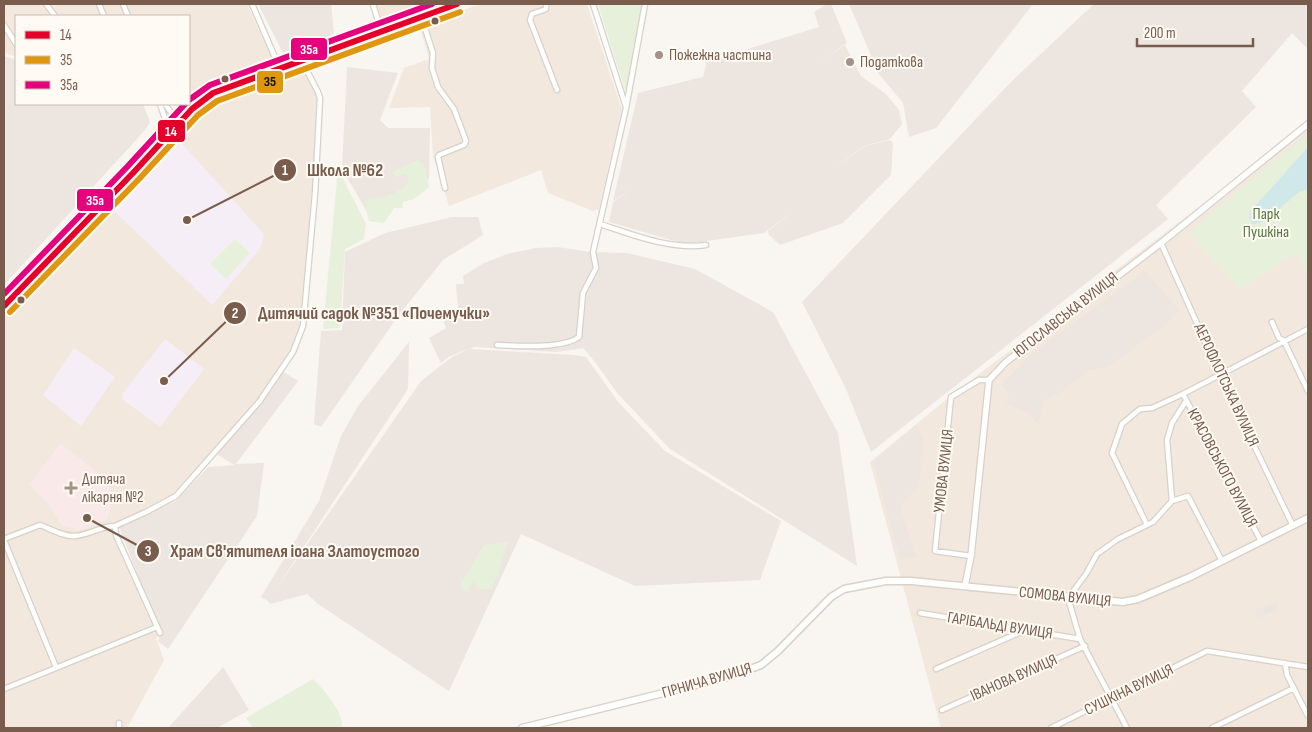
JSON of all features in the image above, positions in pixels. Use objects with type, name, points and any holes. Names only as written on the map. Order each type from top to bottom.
[{"type":"main road","points":[[4,306],[192,109],[213,93],[457,4]]},
{"type":"main road","name":"СОМОВА ВУЛИЦЯ","points":[[924,582],[1068,598],[1113,602],[1130,601],[1190,577],[1308,518]]},
{"type":"main road","name":"ГІРНИЧА ВУЛИЦЯ","points":[[522,728],[644,699],[744,672],[761,665],[778,651],[831,597],[844,589],[886,581],[924,582]]},
{"type":"street","points":[[46,4],[54,15]]},
{"type":"street","points":[[252,4],[280,69]]},
{"type":"street","points":[[373,4],[381,31]]},
{"type":"street","points":[[546,4],[546,9],[530,16],[530,20],[556,90]]},
{"type":"street","points":[[593,4],[626,108]]},
{"type":"street","points":[[498,345],[533,346],[572,342],[579,337],[583,293],[596,268],[593,252],[626,108],[645,4]]},
{"type":"street","points":[[421,16],[433,53],[432,68],[438,87],[454,109],[466,141],[464,145],[438,157],[445,188]]},
{"type":"street","points":[[4,25],[15,42]]},
{"type":"street","points":[[56,668],[4,539],[40,525],[68,536],[115,526],[176,496],[259,402],[293,352],[299,339],[303,326],[312,234],[320,98],[302,61]]},
{"type":"street","points":[[160,105],[170,134]]},
{"type":"street","points":[[167,105],[179,124]]},
{"type":"street","name":"ЮГОСЛАВСЬКА ВУЛИЦЯ","points":[[989,380],[1006,362],[1161,243],[1308,124]]},
{"type":"street","points":[[600,224],[685,247],[706,245]]},
{"type":"street","name":"АЕРОФЛОТСЬКА ВУЛИЦЯ","points":[[1161,243],[1220,375],[1293,526]]},
{"type":"street","points":[[1272,322],[1279,338],[1284,341],[1308,391]]},
{"type":"street","points":[[1147,525],[1112,450],[1124,422],[1140,410],[1152,408],[1183,394],[1308,329]]},
{"type":"street","name":"УМОВА ВУЛИЦЯ","points":[[971,556],[935,551],[951,397],[980,380],[989,380]]},
{"type":"street","points":[[965,586],[971,556],[989,380]]},
{"type":"street","name":"КРАСОВСЬКОГО ВУЛИЦЯ","points":[[1183,394],[1261,541]]},
{"type":"street","points":[[1172,501],[1167,440],[1172,423],[1186,401]]},
{"type":"street","points":[[1127,728],[1080,639],[1068,598],[1086,574],[1097,554],[1118,539],[1153,522],[1172,501],[1188,496],[1222,561]]},
{"type":"street","points":[[115,526],[116,535],[160,633]]},
{"type":"street","name":"ГАРІБАЛЬДІ ВУЛИЦЯ","points":[[920,613],[1080,639]]},
{"type":"street","points":[[4,689],[157,627]]},
{"type":"street","points":[[936,669],[1024,630]]},
{"type":"street","name":"ІВАНОВА ВУЛИЦЯ","points":[[942,710],[1085,646]]},
{"type":"street","name":"СУШКІНА ВУЛИЦЯ","points":[[1051,728],[1207,651],[1284,663]]},
{"type":"street","points":[[1308,667],[1284,663],[1287,674],[1308,716]]},
{"type":"street","points":[[1212,728],[1294,688]]},
{"type":"shaded area","points":[[4,4],[247,4],[272,59],[214,83],[190,101],[190,15],[15,15],[15,56],[4,53]]},
{"type":"shaded area","points":[[258,4],[331,4],[334,34],[283,53]]},
{"type":"shaded area","points":[[376,4],[436,4],[383,23]]},
{"type":"shaded area","points":[[481,4],[587,4],[622,110],[599,209],[593,211],[548,193],[541,170],[449,206],[433,156],[430,107],[389,108],[404,68],[429,59],[419,25]]},
{"type":"shaded area","points":[[827,4],[831,4],[847,43],[816,65],[845,45],[861,76],[886,94],[899,110],[902,124],[890,139],[864,146],[830,171],[865,146],[890,140],[893,143],[891,175],[843,223],[780,245],[769,235],[768,231],[795,210],[764,233],[685,244],[609,222],[613,202],[631,189],[613,201],[638,93],[703,77],[705,62],[819,27],[814,12]]},
{"type":"shaded area","points":[[849,4],[1033,4],[936,128],[909,137],[903,103],[879,74]]},
{"type":"shaded area","points":[[1094,4],[1308,4],[1308,49],[1292,33],[1242,91],[1256,107],[1156,205],[1168,219],[871,452],[846,389],[802,302],[1010,83]]},
{"type":"shaded area","points":[[4,56],[15,60],[15,105],[143,105],[150,122],[145,130],[4,285]]},
{"type":"shaded area","points":[[302,61],[320,98],[303,326],[299,339],[259,402],[176,496],[115,526],[115,530],[160,633],[156,638],[164,660],[127,728],[4,728],[4,316],[71,249],[184,127],[224,98]]},
{"type":"shaded area","points":[[347,67],[398,73],[380,120],[388,128],[430,128],[429,179],[373,222],[342,169]]},
{"type":"shaded area","points":[[1308,124],[1308,728],[941,728],[870,462],[953,394]]},
{"type":"shaded area","points":[[175,136],[264,234],[260,249],[212,305],[109,206]]},
{"type":"shaded area","points":[[452,217],[478,217],[483,235],[443,260],[398,316],[321,427],[314,424],[321,331],[342,330],[345,252],[385,233]]},
{"type":"shaded area","points":[[558,247],[590,252],[627,253],[695,269],[773,312],[838,433],[857,566],[670,449],[618,394],[583,348],[557,352],[474,347],[470,349],[586,357],[619,403],[665,451],[781,521],[760,580],[635,586],[521,534],[449,691],[318,604],[307,594],[270,604],[261,597],[319,501],[341,436],[358,406],[409,342],[408,389],[276,589],[421,381],[452,357],[469,349],[450,356],[441,363],[429,338],[446,328],[441,313],[458,309],[456,284],[464,284],[463,276],[482,264],[507,254],[536,248]]},
{"type":"shaded area","points":[[1145,271],[1179,310],[1165,325],[1108,367],[1088,370],[1061,392],[1043,401],[1038,424],[1029,413],[1007,404],[1009,392],[1001,385],[1031,354]]},
{"type":"shaded area","points":[[165,339],[204,369],[160,427],[122,399],[123,393]]},
{"type":"shaded area","points":[[74,348],[115,377],[81,426],[43,395]]},
{"type":"shaded area","points":[[279,369],[298,381],[236,464],[264,463],[257,516],[168,649],[158,641],[161,634],[119,527],[176,501],[208,467],[234,465],[215,453]]},
{"type":"shaded area","points":[[916,425],[923,438],[919,486],[900,506],[916,557],[900,559],[873,462]]},
{"type":"shaded area","name":"Дитяча лікарня №2","points":[[60,443],[105,478],[114,497],[107,520],[81,530],[62,526],[47,502],[29,485]]},
{"type":"shaded area","points":[[1276,603],[1278,610],[1257,618],[1255,610]]},
{"type":"shaded area","points":[[223,667],[249,710],[217,728],[168,728]]},
{"type":"green space","points":[[598,4],[642,4],[627,88],[625,90]]},
{"type":"green space","name":"Парк Пушкіна","points":[[1308,135],[1308,274],[1296,253],[1240,289],[1188,233],[1287,150]]},
{"type":"green space","points":[[418,160],[425,166],[429,187],[414,199],[403,202],[402,208],[394,208],[384,223],[369,221],[364,201],[388,195],[404,187],[409,183],[406,174],[397,177],[392,172]]},
{"type":"green space","points":[[338,169],[366,224],[364,239],[345,249],[340,328],[323,329]]},
{"type":"green space","points":[[235,239],[250,253],[226,279],[210,264]]},
{"type":"green space","points":[[508,542],[492,589],[478,589],[473,581],[468,592],[462,590],[461,583],[484,545]]},
{"type":"green space","points":[[313,679],[337,708],[342,728],[253,728],[246,718]]},
{"type":"water","points":[[1308,147],[1308,189],[1299,192],[1265,221],[1252,225],[1249,213]]},
{"type":"transit line","name":"35а","points":[[190,99],[210,85],[432,4]]},
{"type":"transit line","name":"14","points":[[4,306],[133,173],[192,109],[213,93],[457,4]]},
{"type":"transit line","name":"35","points":[[10,312],[139,179],[198,115],[217,101],[460,12]]},
{"type":"transit line","name":"35а","points":[[4,294],[184,105]]},
{"type":"place","name":"Пожежна частина","points":[[659,55]]},
{"type":"place","name":"Податкова","points":[[850,62]]},
{"type":"place","name":"Школа №62","points":[[187,220]]},
{"type":"place","name":"Дитячий садок №351 «Почемучки»","points":[[164,381]]},
{"type":"place","name":"Дитяча лікарня №2","points":[[71,488]]},
{"type":"place","name":"Храм Св'ятителя іоана Златоустого","points":[[87,518]]}]
